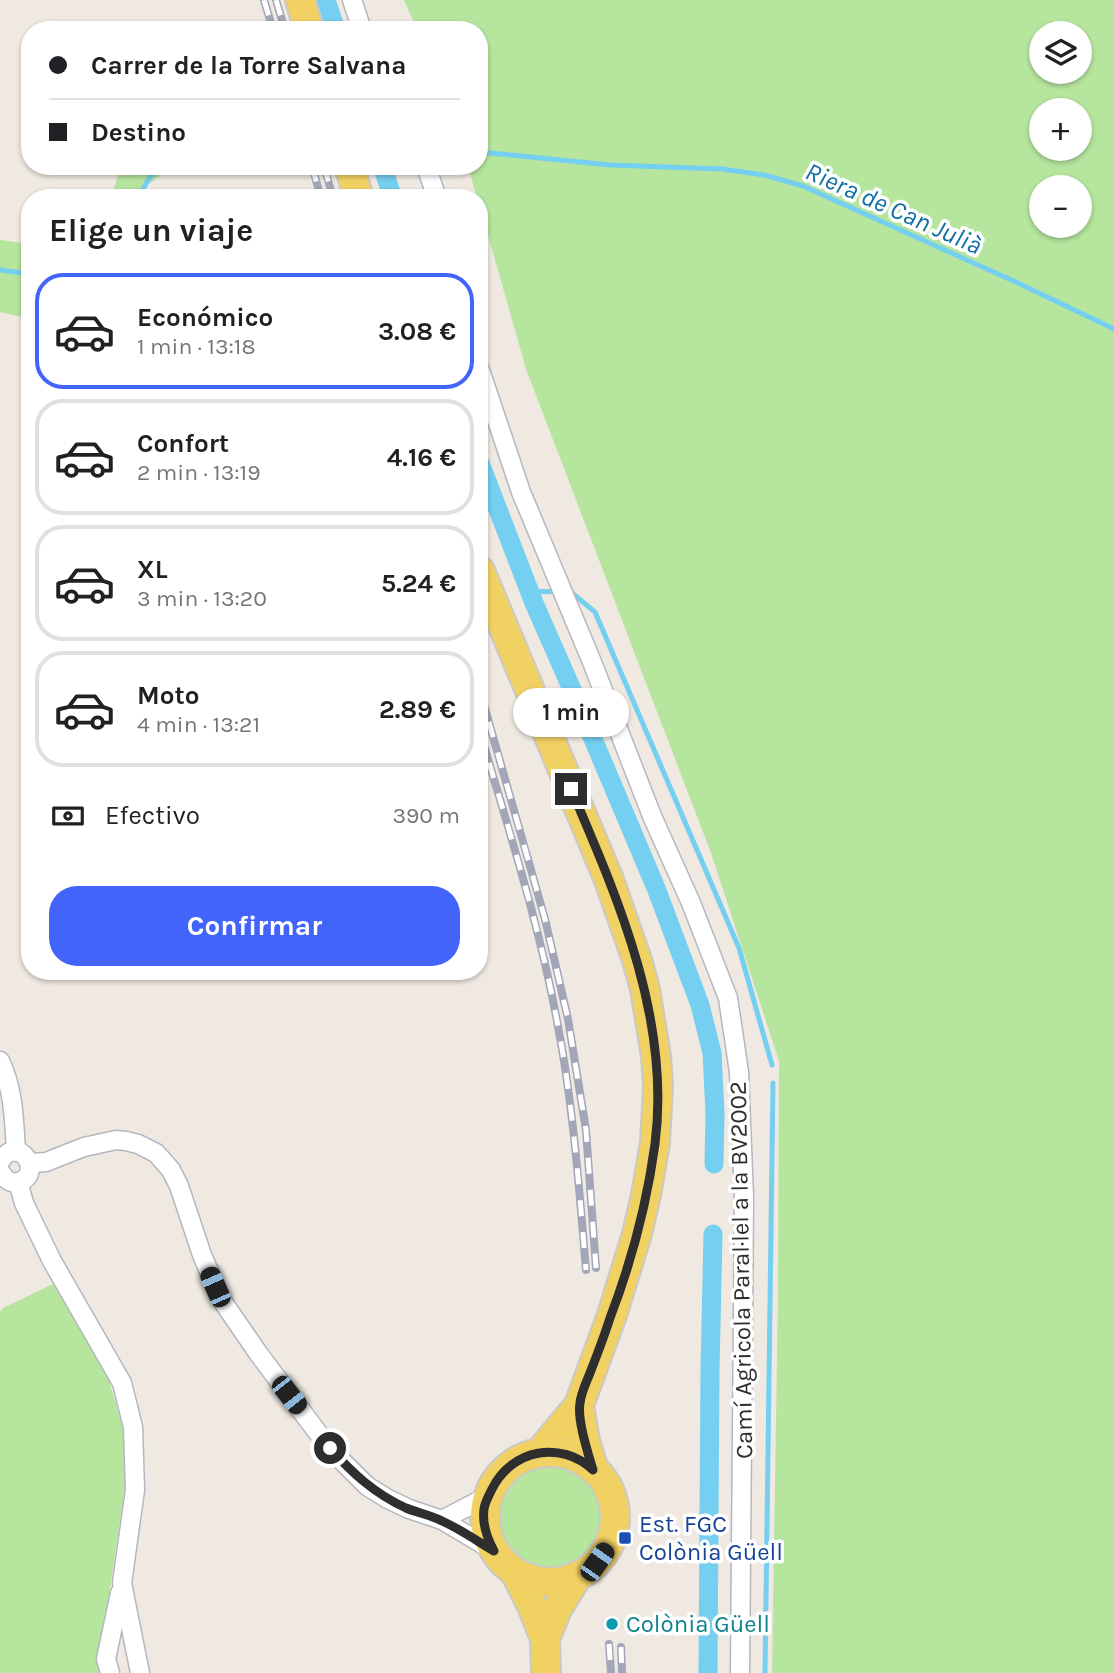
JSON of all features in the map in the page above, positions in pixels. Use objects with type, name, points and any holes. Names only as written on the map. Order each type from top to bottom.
[{"type":"main road","points":[[300,0],[306,21]]},
{"type":"main road","points":[[488,590],[609,880],[645,989],[656,1056],[655,1143],[637,1234],[612,1315],[579,1405],[540,1452]]},
{"type":"main road","points":[[579,1405],[593,1470]]},
{"type":"main road","points":[[540,1452],[554,1452],[579,1459],[593,1470],[612,1497],[615,1513],[611,1538],[597,1562],[578,1575],[554,1582],[528,1578],[503,1563],[489,1541],[484,1508],[488,1496],[506,1469],[516,1461],[540,1452]]},
{"type":"main road","points":[[515,1572],[545,1639],[546,1673]]},
{"type":"main road","points":[[545,1639],[557,1609],[578,1575]]},
{"type":"street","points":[[352,0],[359,21]]},
{"type":"street","name":"Camí Agricola Paral·lel a la BV2002","points":[[488,394],[521,492],[728,998],[739,1072],[744,1197],[740,1673]]},
{"type":"street","points":[[0,1061],[12,1098],[23,1157],[29,1173],[18,1182],[5,1179],[0,1171]]},
{"type":"street","points":[[0,1162],[7,1154],[46,1162],[84,1147],[116,1140],[138,1144],[156,1153],[171,1170],[179,1186],[202,1255],[221,1299],[321,1438],[368,1486],[409,1509],[442,1520],[494,1551]]},
{"type":"street","points":[[18,1182],[24,1203],[52,1261],[122,1383],[133,1427],[135,1490],[122,1583],[106,1659],[110,1673]]},
{"type":"street","points":[[442,1520],[488,1496]]},
{"type":"street","points":[[122,1583],[139,1673]]},
{"type":"green space","points":[[404,0],[1114,0],[1114,1673],[772,1673],[779,1061],[711,853],[526,369],[488,235],[488,189],[474,189],[471,175],[488,175],[488,21],[413,21]]},
{"type":"green space","points":[[118,175],[161,175],[147,185],[146,189],[114,189]]},
{"type":"green space","points":[[0,240],[21,243],[21,317],[0,312]]},
{"type":"green space","points":[[53,1284],[106,1370],[128,1444],[128,1466],[99,1663],[101,1673],[0,1673],[0,1312],[3,1308]]},
{"type":"green space","points":[[550,1462],[571,1466],[588,1478],[600,1495],[604,1516],[600,1537],[588,1554],[571,1566],[550,1570],[529,1566],[512,1554],[500,1537],[496,1516],[500,1495],[512,1478],[529,1466]]},
{"type":"waterway","points":[[326,0],[333,21]]},
{"type":"waterway","name":"Riera de Can Julià","points":[[488,153],[610,165],[722,169],[764,175],[803,186],[1114,329]]},
{"type":"waterway","points":[[143,189],[151,175]]},
{"type":"waterway","points":[[385,175],[390,189]]},
{"type":"waterway","points":[[0,270],[21,273]]},
{"type":"waterway","points":[[488,484],[534,603],[656,888],[700,1005],[712,1053],[714,1164]]},
{"type":"waterway","points":[[529,591],[557,592]]},
{"type":"waterway","points":[[567,593],[572,593],[595,612],[739,948],[772,1065]]},
{"type":"waterway","points":[[765,1673],[773,1083]]},
{"type":"waterway","points":[[708,1673],[713,1234]]},
{"type":"railway","points":[[264,0],[270,21]]},
{"type":"railway","points":[[276,0],[282,21]]},
{"type":"railway","points":[[315,175],[318,189]]},
{"type":"railway","points":[[327,175],[330,189]]},
{"type":"railway","points":[[488,719],[545,919],[568,1019],[586,1130],[596,1268]]},
{"type":"railway","points":[[488,759],[550,984],[571,1114],[586,1270]]},
{"type":"railway","points":[[609,1644],[611,1673]]},
{"type":"railway","points":[[621,1647],[622,1673]]},
{"type":"place","name":"Est. FGC Colònia Güell","points":[[625,1538]]},
{"type":"place","name":"Colònia Güell","points":[[612,1624]]},
{"type":"route","points":[[330,1448],[354,1474],[388,1499],[425,1516],[442,1520],[494,1551],[485,1530],[484,1508],[488,1496],[506,1469],[527,1456],[554,1452],[579,1459],[593,1470],[579,1405],[612,1315],[637,1234],[655,1143],[657,1086],[653,1037],[637,960],[609,880],[571,789]]}]
